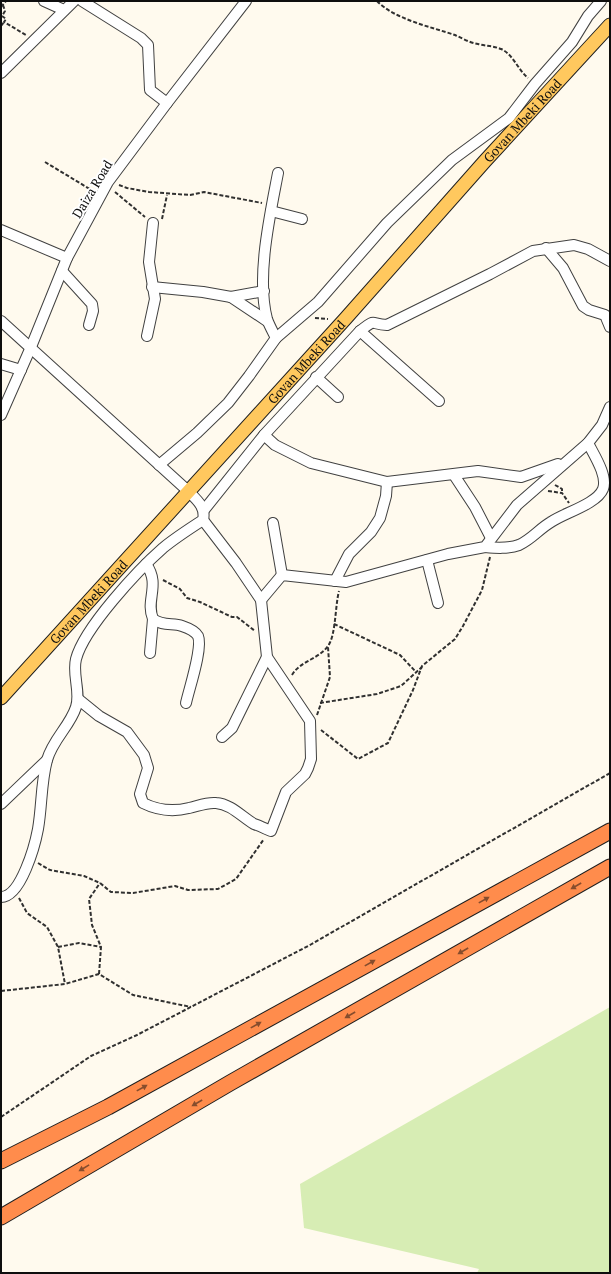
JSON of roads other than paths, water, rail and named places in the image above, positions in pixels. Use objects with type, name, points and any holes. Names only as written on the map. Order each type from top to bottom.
[{"type":"highway","points":[[1,1161],[108,1106],[610,831]]},
{"type":"highway","points":[[1,1217],[230,1083],[610,867]]},
{"type":"highway","points":[[1,1171],[108,1106]]},
{"type":"main road","name":"Govan Mbeki Road","points":[[1,698],[344,320],[485,161],[610,25]]},
{"type":"street","points":[[44,1],[64,10]]},
{"type":"street","points":[[1,73],[74,1]]},
{"type":"street","points":[[82,1],[140,38],[148,45],[150,90],[167,103]]},
{"type":"street","name":"Daiza Road","points":[[1,414],[31,347],[67,258],[108,182],[246,1]]},
{"type":"street","points":[[159,465],[197,433],[228,403],[276,338],[304,316],[387,223],[452,160],[509,118],[535,84],[572,42],[588,16],[601,1]]},
{"type":"street","points":[[276,338],[267,320],[264,291],[265,248],[278,173]]},
{"type":"street","points":[[271,208],[302,219]]},
{"type":"street","points":[[147,336],[155,304],[149,262],[153,224]]},
{"type":"street","points":[[1,230],[67,258]]},
{"type":"street","points":[[1,897],[10,894],[15,889],[29,857],[38,826],[47,760],[55,740],[75,711],[78,699],[75,667],[81,646],[104,612],[148,568],[174,539],[203,515],[264,435],[360,331],[373,322],[387,325],[490,274],[522,255],[546,248],[574,245],[588,249],[610,261]]},
{"type":"street","points":[[546,248],[563,268],[583,306],[605,315],[610,327]]},
{"type":"street","points":[[62,271],[92,304],[94,311],[89,325]]},
{"type":"street","points":[[152,287],[203,292],[231,297],[264,291]]},
{"type":"street","points":[[231,297],[267,320]]},
{"type":"street","points":[[1,321],[201,504],[203,515],[261,600],[267,657],[311,722],[311,753],[308,768],[305,774],[286,792],[271,831],[221,804],[205,804],[183,809],[167,810],[154,808],[143,803],[140,794],[148,768],[144,755],[127,732],[99,716],[78,699]]},
{"type":"street","points":[[360,331],[439,401]]},
{"type":"street","points":[[1,364],[21,370]]},
{"type":"street","points":[[316,377],[338,396]]},
{"type":"street","points":[[489,544],[517,505],[588,443],[602,425],[610,407]]},
{"type":"street","points":[[264,435],[275,445],[311,463],[387,482],[482,471],[521,477],[566,461]]},
{"type":"street","points":[[282,575],[338,582],[366,578],[448,554],[489,544],[517,545],[534,537],[552,521],[574,511],[600,493],[607,486],[588,443]]},
{"type":"street","points":[[454,475],[475,508],[489,544]]},
{"type":"street","points":[[338,582],[349,554],[371,532],[380,518],[386,496],[387,482]]},
{"type":"street","points":[[261,600],[282,575],[273,523]]},
{"type":"street","points":[[427,560],[438,603]]},
{"type":"street","points":[[148,568],[153,581],[151,609],[153,619],[150,653]]},
{"type":"street","points":[[153,619],[164,624],[185,627],[195,632],[198,637],[198,651],[186,702]]},
{"type":"street","points":[[222,737],[232,728],[267,657]]},
{"type":"street","points":[[1,804],[47,760]]}]
